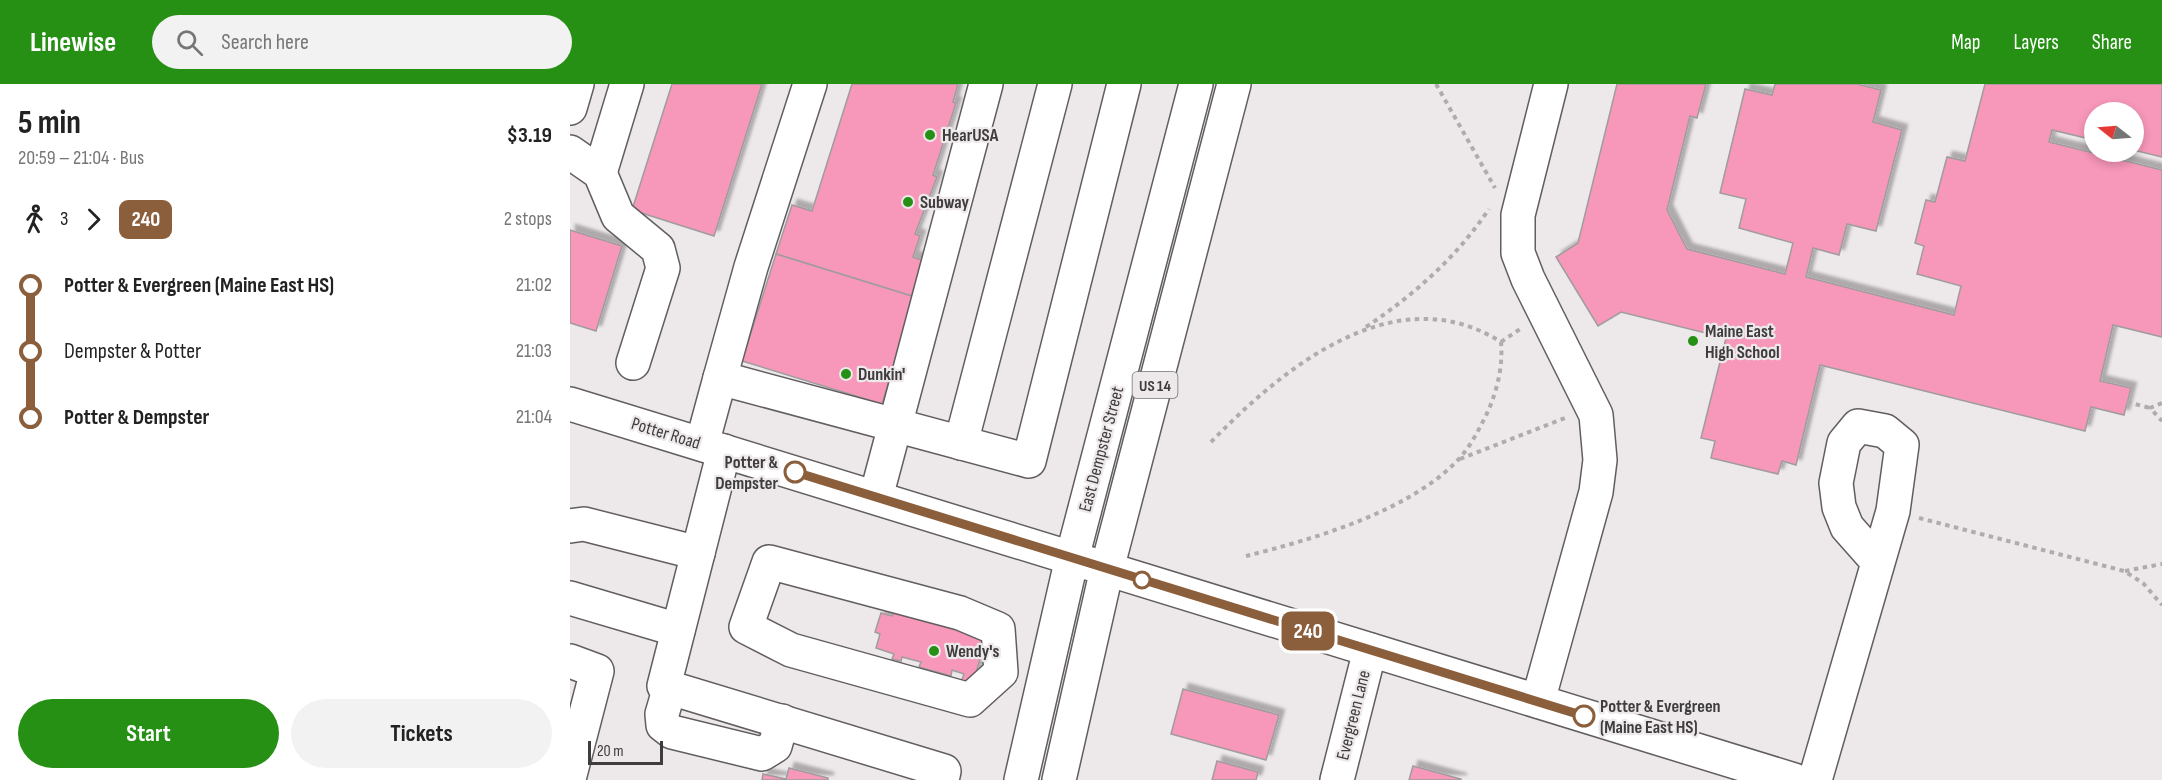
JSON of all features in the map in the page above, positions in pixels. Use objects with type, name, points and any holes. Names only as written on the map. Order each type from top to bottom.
[{"type":"main road","points":[[570,108],[577,84]]},
{"type":"main road","points":[[600,173],[627,84]]},
{"type":"main road","points":[[810,84],[751,267],[720,378],[698,553],[664,686],[944,771],[942,780]]},
{"type":"main road","points":[[876,497],[986,84]]},
{"type":"main road","points":[[961,443],[1055,84]]},
{"type":"main road","points":[[720,378],[1029,461],[1124,84]]},
{"type":"main road","name":"East Dempster Street","points":[[1021,780],[1072,558],[1196,84]]},
{"type":"main road","name":"East Dempster Street","points":[[1059,780],[1107,569],[1234,84]]},
{"type":"main road","points":[[1538,701],[1596,492],[1600,460],[1596,415],[1528,279],[1518,253],[1518,215],[1551,84]]},
{"type":"main road","points":[[570,152],[600,173],[618,216],[658,249],[663,268],[633,363]]},
{"type":"main road","name":"Potter Road","points":[[570,404],[1794,780]]},
{"type":"main road","points":[[1815,780],[1893,511],[1902,445],[1885,431],[1858,426],[1844,443],[1836,483],[1839,507],[1847,527],[1878,562]]},
{"type":"main road","points":[[570,526],[584,524],[698,553]]},
{"type":"main road","points":[[769,562],[960,613],[998,629],[1001,672],[970,700],[791,650],[746,627],[769,562]]},
{"type":"main road","points":[[570,598],[678,630]]},
{"type":"main road","name":"Evergreen Lane","points":[[1336,780],[1370,650]]},
{"type":"main road","points":[[570,661],[597,671],[570,775]]},
{"type":"main road","points":[[1001,672],[1042,686]]},
{"type":"path","points":[[1436,84],[1496,190]]},
{"type":"path","points":[[1211,442],[1258,397],[1292,370],[1330,345],[1363,329],[1389,312],[1457,254],[1491,206]]},
{"type":"path","points":[[1363,329],[1389,322],[1441,321],[1485,332],[1501,342]]},
{"type":"path","points":[[1501,342],[1523,327]]},
{"type":"path","points":[[1246,556],[1332,532],[1364,519],[1435,478],[1458,460],[1473,440],[1492,401],[1500,376],[1501,342]]},
{"type":"path","points":[[2127,402],[2150,408],[2162,422]]},
{"type":"path","points":[[2150,408],[2162,403]]},
{"type":"path","points":[[1458,460],[1550,423],[1569,417],[1596,415]]},
{"type":"path","points":[[1893,511],[2124,571],[2143,583],[2162,605]]},
{"type":"path","points":[[2124,571],[2162,564]]},
{"type":"building","points":[[672,84],[762,84],[714,236],[632,210]]},
{"type":"building","points":[[852,84],[958,84],[953,102],[956,103],[933,175],[937,177],[915,234],[920,236],[913,257],[922,260],[919,269],[922,270],[915,297],[776,254],[792,205],[812,211]]},
{"type":"building","points":[[1617,84],[1706,84],[1697,118],[1690,116],[1667,210],[1687,249],[1785,274],[1793,243],[1739,228],[1746,199],[1720,193],[1745,89],[1772,95],[1775,84],[1857,84],[1881,90],[1873,122],[1902,130],[1876,231],[1847,224],[1839,255],[1813,248],[1806,277],[1954,315],[1961,286],[1917,274],[1924,246],[1915,243],[1926,200],[1935,202],[1947,157],[1965,161],[1985,84],[2162,84],[2162,157],[2144,153],[2144,102],[2084,102],[2084,138],[2052,130],[2049,142],[2084,151],[2084,162],[2130,162],[2162,170],[2162,337],[2113,325],[2100,381],[2131,388],[2124,415],[2091,407],[2085,431],[1820,365],[1796,465],[1782,461],[1778,474],[1711,458],[1715,441],[1701,438],[1726,338],[1621,312],[1598,326],[1556,257],[1578,243]]},
{"type":"building","points":[[570,230],[622,246],[596,331],[570,323]]},
{"type":"building","points":[[776,254],[915,297],[882,404],[742,361]]},
{"type":"building","name":"Wendy's","points":[[895,611],[986,639],[972,686],[961,682],[964,674],[952,670],[951,676],[919,667],[921,662],[902,657],[901,661],[892,659],[894,654],[876,648],[880,634],[875,632],[881,613],[892,616]]},
{"type":"building","points":[[1183,689],[1279,715],[1266,760],[1171,734]]},
{"type":"building","points":[[1217,761],[1258,772],[1256,780],[1212,780]]},
{"type":"building","points":[[1413,766],[1461,779],[1461,780],[1409,780]]},
{"type":"building","points":[[789,768],[828,778],[828,780],[762,780],[763,774],[786,779]]},
{"type":"bus line","name":"240","points":[[795,472],[1584,716]]},
{"type":"place","name":"HearUSA","points":[[930,135]]},
{"type":"place","name":"Subway","points":[[908,202]]},
{"type":"place","name":"Maine East High School","points":[[1693,341]]},
{"type":"place","name":"Dunkin'","points":[[846,374]]},
{"type":"place","name":"Potter & Dempster","points":[[795,472]]},
{"type":"place","name":"Wendy's","points":[[934,651]]},
{"type":"place","name":"Potter & Evergreen (Maine East HS)","points":[[1584,716]]}]
